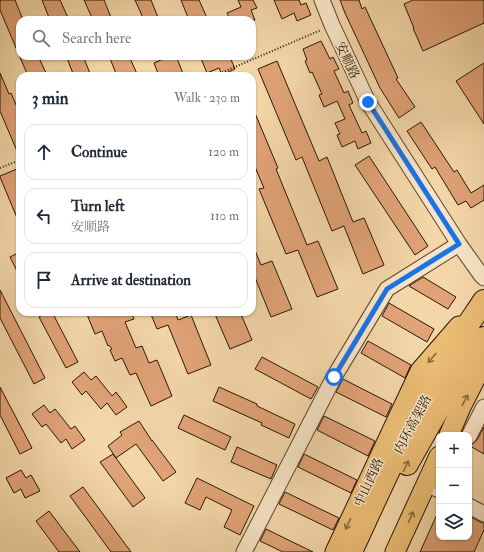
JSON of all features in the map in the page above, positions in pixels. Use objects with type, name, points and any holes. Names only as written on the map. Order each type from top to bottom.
[{"type":"highway","name":"内环高架路","points":[[351,552],[390,466],[417,413],[454,346],[484,301]]},
{"type":"highway","name":"内环高架路","points":[[366,552],[409,461],[437,411],[484,338]]},
{"type":"highway","points":[[437,411],[484,348]]},
{"type":"main road","name":"中山西路","points":[[335,552],[420,371],[484,296]]},
{"type":"main road","points":[[449,432],[484,362]]},
{"type":"main road","points":[[395,552],[433,487],[437,468]]},
{"type":"street","name":"安顺路","points":[[322,0],[368,102],[459,244],[484,278]]},
{"type":"street","points":[[244,552],[334,377],[387,289],[459,244]]},
{"type":"street","points":[[471,432],[484,407]]},
{"type":"street","points":[[472,508],[484,514]]},
{"type":"path","points":[[256,58],[332,25]]},
{"type":"path","points":[[223,72],[251,60]]},
{"type":"path","points":[[0,168],[16,162]]},
{"type":"building","points":[[0,0],[15,0],[21,16],[16,16],[16,48],[0,10]]},
{"type":"building","points":[[42,0],[60,0],[67,16],[48,16]]},
{"type":"building","points":[[84,0],[104,0],[110,16],[91,16]]},
{"type":"building","points":[[135,0],[151,0],[157,16],[142,16]]},
{"type":"building","points":[[181,0],[199,0],[206,16],[187,16]]},
{"type":"building","points":[[238,0],[253,0],[257,8],[251,10],[253,16],[228,16],[227,13],[241,7]]},
{"type":"building","points":[[274,0],[299,0],[301,5],[306,3],[311,15],[297,21],[294,13],[282,19]]},
{"type":"building","points":[[340,0],[359,0],[362,9],[365,7],[398,78],[396,79],[415,107],[399,118],[380,88]]},
{"type":"building","points":[[413,0],[484,0],[484,23],[423,51],[404,4]]},
{"type":"building","points":[[321,41],[330,59],[333,57],[339,69],[334,71],[344,93],[348,91],[353,103],[349,105],[362,133],[366,131],[371,143],[358,149],[355,141],[342,147],[337,135],[340,134],[335,123],[345,119],[337,101],[324,107],[319,95],[322,94],[305,61],[307,60],[303,49]]},
{"type":"building","points":[[21,60],[40,60],[46,72],[26,72]]},
{"type":"building","points":[[68,60],[85,60],[89,72],[72,72]]},
{"type":"building","points":[[111,60],[131,60],[136,72],[115,72]]},
{"type":"building","points":[[161,60],[178,60],[182,72],[157,72],[154,63]]},
{"type":"building","points":[[202,60],[231,60],[235,69],[228,72],[221,72],[219,68],[207,72]]},
{"type":"building","points":[[277,61],[319,161],[327,157],[353,222],[364,218],[384,265],[363,274],[344,226],[332,231],[302,157],[296,160],[258,69]]},
{"type":"building","points":[[484,63],[484,124],[456,81]]},
{"type":"building","points":[[0,73],[9,94],[11,93],[16,105],[16,149],[0,111]]},
{"type":"building","points":[[256,116],[278,168],[276,169],[307,245],[318,241],[338,289],[317,297],[298,250],[286,254],[259,189],[264,188],[256,169]]},
{"type":"building","points":[[421,122],[454,172],[457,170],[471,193],[484,185],[484,200],[471,208],[466,201],[458,205],[435,167],[432,169],[407,131]]},
{"type":"building","points":[[369,156],[428,246],[415,255],[355,165]]},
{"type":"building","points":[[16,169],[16,215],[0,177]]},
{"type":"building","points":[[256,253],[261,265],[272,261],[292,309],[271,317],[256,280]]},
{"type":"building","points":[[16,254],[16,269],[10,257]]},
{"type":"building","points":[[423,277],[456,297],[448,309],[409,286]]},
{"type":"building","points":[[0,290],[45,378],[34,384],[0,318]]},
{"type":"building","points":[[389,303],[434,329],[427,342],[382,316]]},
{"type":"building","points":[[54,316],[78,362],[66,368],[39,317]]},
{"type":"building","points":[[88,316],[133,316],[134,319],[125,322],[136,348],[142,346],[149,363],[157,360],[172,396],[151,406],[136,373],[130,375],[122,358],[115,361],[110,350],[112,349],[109,345],[108,346],[102,331],[95,334]]},
{"type":"building","points":[[152,316],[176,316],[178,320],[191,316],[211,365],[188,374],[168,325],[157,329]]},
{"type":"building","points":[[216,316],[242,316],[252,340],[230,349]]},
{"type":"building","points":[[368,341],[411,365],[405,378],[361,353]]},
{"type":"building","points":[[262,357],[318,387],[311,399],[255,369]]},
{"type":"building","points":[[84,372],[91,380],[96,376],[112,396],[116,392],[127,407],[116,415],[107,403],[101,409],[86,391],[82,395],[72,382]]},
{"type":"building","points":[[343,379],[392,404],[386,417],[336,392]]},
{"type":"building","points":[[0,387],[32,448],[20,454],[0,415]]},
{"type":"building","points":[[219,387],[257,404],[257,406],[295,424],[289,438],[261,425],[262,423],[213,401]]},
{"type":"building","points":[[44,405],[50,413],[55,409],[71,429],[75,426],[85,440],[72,449],[66,439],[61,443],[46,424],[42,427],[32,414]]},
{"type":"building","points":[[184,415],[231,437],[225,450],[178,428]]},
{"type":"building","points":[[324,416],[375,441],[368,456],[317,430]]},
{"type":"building","points":[[139,421],[152,441],[176,472],[163,481],[136,444],[116,458],[108,446],[122,435],[120,432]]},
{"type":"building","points":[[484,427],[484,454],[472,447],[472,444],[477,440]]},
{"type":"building","points":[[237,447],[277,465],[271,479],[231,462]]},
{"type":"building","points":[[113,454],[145,498],[133,507],[100,462]]},
{"type":"building","points":[[304,454],[357,480],[351,493],[298,467]]},
{"type":"building","points":[[21,470],[26,478],[31,475],[40,491],[25,498],[21,489],[14,493],[6,478]]},
{"type":"building","points":[[197,478],[254,506],[240,535],[224,527],[232,510],[206,497],[200,510],[185,503]]},
{"type":"building","points":[[83,487],[131,552],[111,552],[70,496]]},
{"type":"building","points":[[285,492],[339,518],[333,530],[279,504]]},
{"type":"building","points":[[49,511],[80,552],[59,552],[36,521]]},
{"type":"building","points":[[436,517],[436,540],[472,540],[472,518],[484,523],[484,530],[474,552],[420,552]]},
{"type":"building","points":[[266,529],[313,552],[283,552],[260,541]]},
{"type":"route","points":[[334,377],[387,289],[459,244],[368,102]]}]
